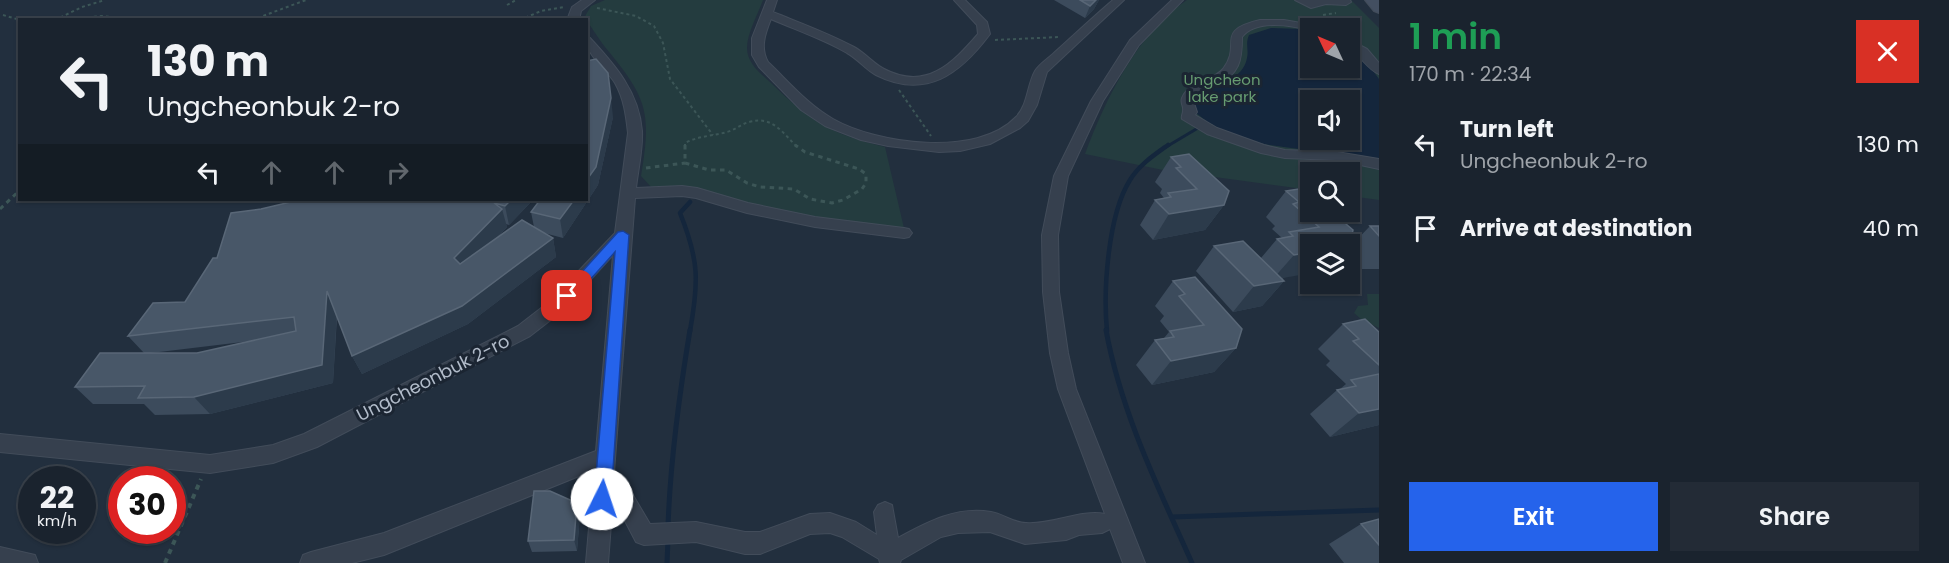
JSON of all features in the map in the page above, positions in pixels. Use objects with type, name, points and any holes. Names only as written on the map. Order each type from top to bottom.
[{"type":"street","points":[[772,0],[757,48],[763,64],[816,115],[866,137],[939,148],[985,141],[1015,125],[1023,118],[1030,105],[1041,71],[1119,0]]},
{"type":"street","points":[[768,14],[851,50],[873,67],[893,77],[915,81],[937,78],[946,73],[984,34],[983,24],[958,0]]},
{"type":"street","points":[[1134,563],[1067,389],[1059,353],[1051,291],[1050,235],[1061,176],[1097,100],[1134,43],[1178,0]]},
{"type":"street","points":[[1300,0],[1315,5],[1320,4],[1320,0],[1346,2]]},
{"type":"street","points":[[1372,0],[1379,8]]},
{"type":"street","points":[[573,18],[579,6],[592,4]]},
{"type":"street","points":[[1300,26],[1284,23],[1256,25],[1241,31],[1237,37],[1236,58],[1231,67],[1220,78],[1194,90],[1187,100],[1190,112],[1187,116],[1212,131],[1261,149],[1285,154],[1337,156],[1379,164]]},
{"type":"street","points":[[588,42],[621,81],[631,103],[635,133],[623,235],[597,563]]},
{"type":"street","points":[[1360,51],[1379,70]]},
{"type":"street","points":[[628,193],[682,191],[697,193],[747,208],[815,222],[904,233]]},
{"type":"street","name":"Ungcheonbuk 2-ro","points":[[0,443],[207,463],[264,456],[310,441],[524,331],[555,307],[623,235]]},
{"type":"street","points":[[311,563],[384,544],[606,456]]},
{"type":"street","points":[[620,492],[645,535],[696,532],[745,543],[760,543],[810,524],[830,523],[848,529],[890,556]]},
{"type":"street","points":[[885,512],[890,556]]},
{"type":"street","points":[[890,556],[937,528],[958,523],[990,522],[1025,534],[1066,530],[1078,525],[1102,523]]},
{"type":"street","points":[[0,558],[27,563]]},
{"type":"path","points":[[61,18],[82,7],[105,0]]},
{"type":"path","points":[[257,18],[306,0]]},
{"type":"path","points":[[507,5],[516,0]]},
{"type":"path","points":[[592,4],[640,18],[657,31],[663,39],[662,55],[670,78],[713,135]]},
{"type":"path","points":[[525,18],[551,8],[579,6]]},
{"type":"path","points":[[3,15],[18,19]]},
{"type":"path","points":[[80,18],[103,16],[117,18]]},
{"type":"path","points":[[978,40],[1078,36]]},
{"type":"path","points":[[893,77],[892,80],[939,148]]},
{"type":"path","points":[[644,169],[685,163],[710,170],[726,170],[747,183],[760,187],[795,189],[819,202],[832,203],[843,200],[862,189],[866,183],[866,174],[860,169],[850,163],[808,153],[798,148],[777,125],[766,121],[753,121],[713,135],[691,139],[685,143],[685,163]]},
{"type":"path","points":[[0,208],[18,192]]},
{"type":"path","points":[[165,563],[207,463]]},
{"type":"green space","points":[[605,0],[763,0],[747,42],[752,63],[762,75],[809,116],[849,137],[885,147],[904,228],[843,222],[652,188],[641,176],[646,136],[643,106],[630,80],[588,23],[588,18],[584,18],[591,6]]},
{"type":"green space","name":"Ungcheon lake park","points":[[1187,0],[1351,0],[1379,28],[1379,200],[1360,197],[1360,162],[1300,162],[1300,189],[1163,170],[1085,154],[1113,90],[1138,49],[1153,30]]},
{"type":"green space","points":[[1367,294],[1379,294],[1379,328],[1354,313],[1358,306],[1368,305]]},
{"type":"water","points":[[1271,28],[1300,29],[1300,78],[1360,78],[1360,57],[1368,64],[1379,79],[1379,159],[1311,150],[1360,150],[1360,90],[1300,90],[1300,149],[1238,137],[1216,127],[1196,113],[1194,104],[1199,94],[1228,81],[1240,72],[1247,55],[1249,35]]},
{"type":"building","points":[[1080,0],[1096,0],[1090,6]]},
{"type":"building","points":[[596,59],[608,73],[611,98],[596,167],[588,178],[588,61]]},
{"type":"building","points":[[1189,154],[1229,191],[1224,205],[1169,214],[1155,200],[1171,197],[1168,193],[1197,189],[1176,168],[1181,167],[1171,157]]},
{"type":"building","points":[[1300,189],[1300,210],[1293,204],[1299,202],[1286,191]]},
{"type":"building","points":[[295,201],[510,201],[505,206],[494,203],[502,209],[454,258],[460,264],[522,220],[553,238],[462,306],[352,356],[327,291],[322,365],[194,397],[138,398],[145,386],[75,387],[100,353],[197,353],[296,331],[294,317],[128,336],[153,303],[185,302],[213,258],[217,258],[231,213]]},
{"type":"building","points":[[539,201],[573,201],[560,219],[531,212]]},
{"type":"building","points":[[1313,222],[1344,222],[1353,230],[1352,234],[1300,234],[1300,254],[1294,255],[1277,239],[1293,236],[1289,232],[1319,227]]},
{"type":"building","points":[[1370,226],[1379,226],[1379,236]]},
{"type":"building","points":[[1243,241],[1284,281],[1254,286],[1214,246]]},
{"type":"building","points":[[1195,277],[1242,329],[1236,348],[1171,361],[1155,340],[1174,337],[1170,331],[1204,325],[1179,296],[1185,294],[1173,281]]},
{"type":"building","points":[[1365,319],[1379,332],[1379,365],[1353,341],[1359,339],[1343,324]]},
{"type":"building","points":[[1379,374],[1379,409],[1359,413],[1337,390],[1356,386],[1351,380]]},
{"type":"building","points":[[534,491],[550,491],[577,503],[574,540],[528,541]]},
{"type":"building","points":[[1379,519],[1379,545],[1361,524]]},
{"type":"waterway","points":[[1166,147],[1208,122]]},
{"type":"waterway","points":[[1107,331],[1107,274],[1112,232],[1117,213],[1130,180],[1147,161],[1168,145]]},
{"type":"waterway","points":[[690,202],[680,213],[691,244],[696,271],[690,331]]},
{"type":"waterway","points":[[668,528],[676,429],[690,330]]},
{"type":"waterway","points":[[1106,330],[1131,420],[1192,563]]},
{"type":"waterway","points":[[1172,517],[1379,510]]},
{"type":"waterway","points":[[667,563],[668,540]]},
{"type":"route","points":[[567,296],[623,235],[602,499]]}]
